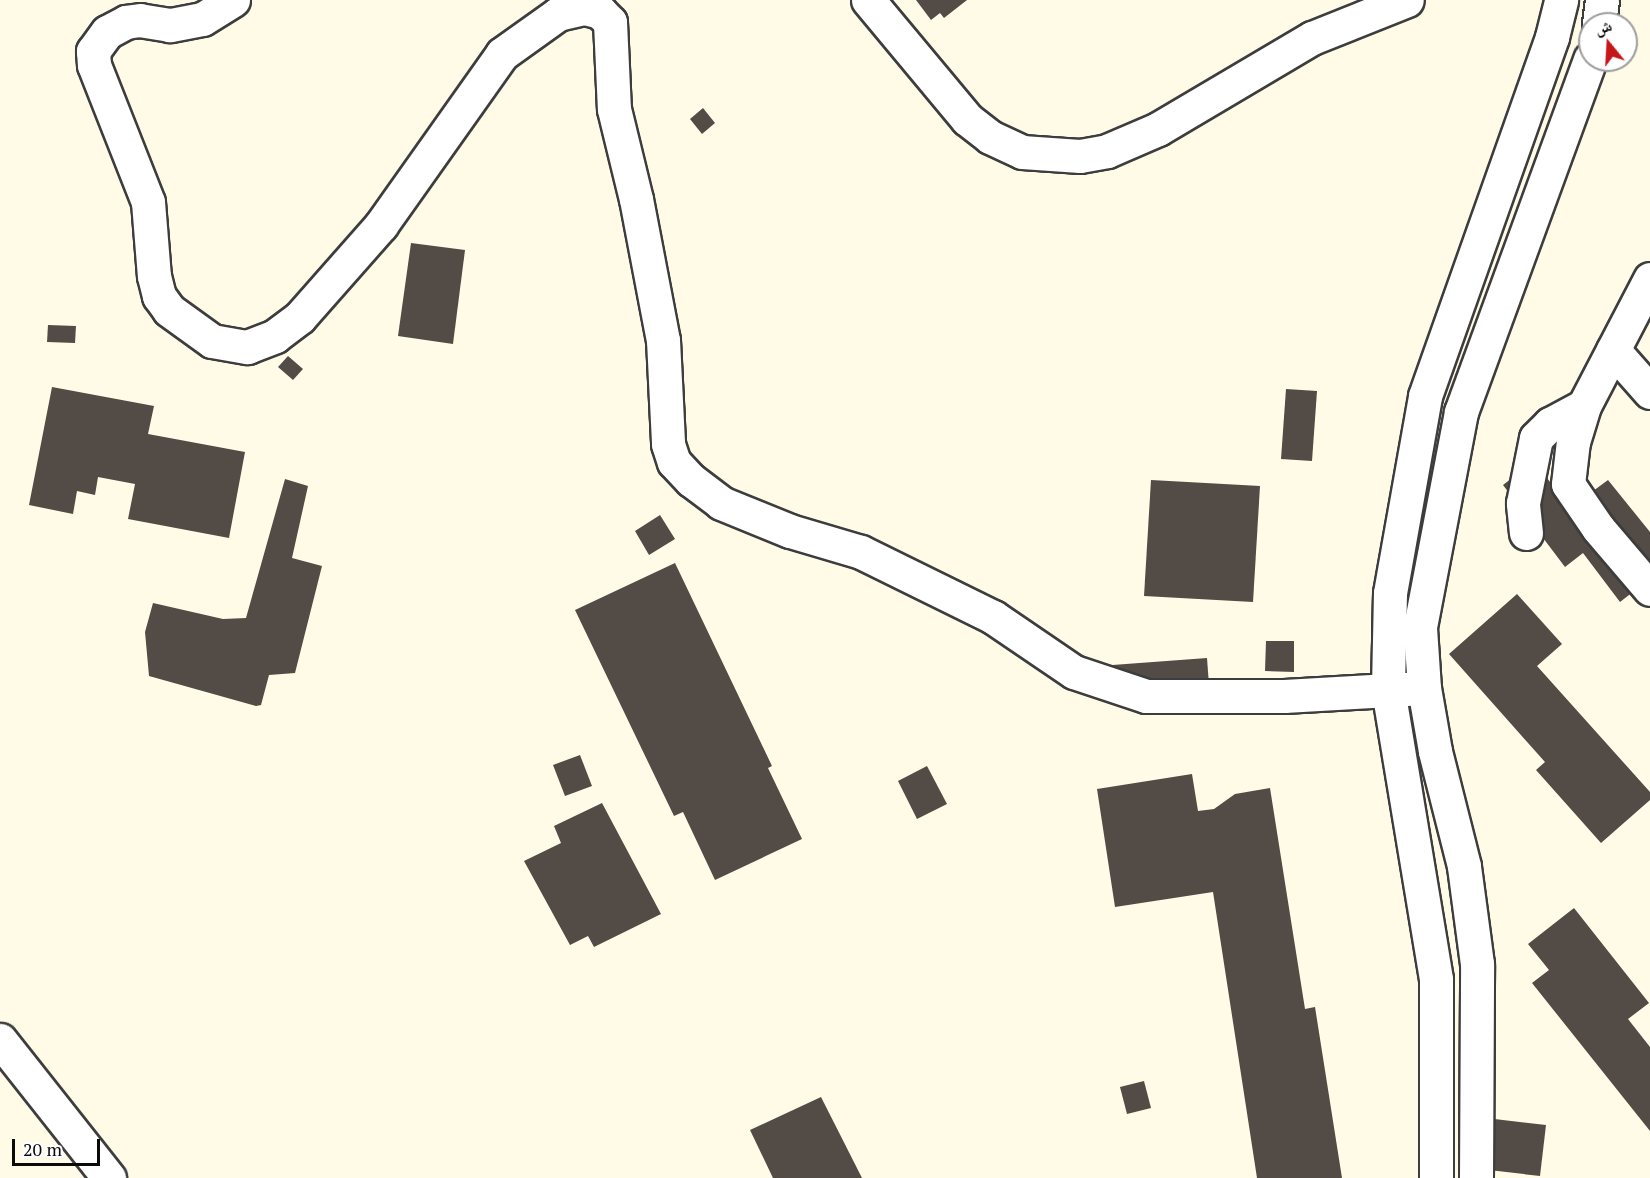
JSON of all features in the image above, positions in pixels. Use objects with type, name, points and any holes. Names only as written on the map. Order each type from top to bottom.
[{"type":"street","points":[[233,0],[202,19],[170,25],[140,20],[120,24],[107,32],[93,51],[101,87],[148,202],[154,276],[159,296],[169,310],[212,341],[247,348],[275,336],[300,317],[381,225],[502,54],[558,14],[575,8],[600,12],[610,22],[614,109],[636,199],[661,328],[668,444],[674,462],[691,480],[721,503],[790,531],[861,552],[993,617],[1074,672],[1146,696],[1284,696],[1388,688],[1424,688]]},
{"type":"street","points":[[868,0],[967,119],[990,137],[1022,152],[1061,156],[1107,151],[1158,129],[1312,38],[1407,0]]},
{"type":"street","points":[[1436,1178],[1436,979],[1388,688],[1390,592],[1425,396],[1552,37],[1561,0]]},
{"type":"street","points":[[1476,1178],[1477,964],[1464,866],[1435,751],[1424,688],[1420,627],[1461,412],[1585,72]]},
{"type":"street","points":[[1650,279],[1584,406],[1573,441],[1568,484],[1598,528],[1650,589]]},
{"type":"street","points":[[1613,350],[1650,392]]},
{"type":"street","points":[[1526,533],[1523,503],[1536,438],[1550,424],[1584,406]]},
{"type":"street","points":[[0,1040],[110,1178]]},
{"type":"building","points":[[916,0],[967,0],[944,18],[940,13],[931,20]]},
{"type":"building","points":[[703,108],[715,123],[702,134],[690,119]]},
{"type":"building","points":[[411,243],[465,250],[453,344],[398,336]]},
{"type":"building","points":[[48,325],[76,326],[75,343],[47,342]]},
{"type":"building","points":[[288,356],[303,369],[293,380],[278,367]]},
{"type":"building","points":[[52,387],[154,406],[148,434],[245,452],[229,538],[128,519],[135,484],[98,477],[95,495],[77,491],[73,514],[29,505]]},
{"type":"building","points":[[1286,389],[1317,391],[1312,461],[1281,459]]},
{"type":"building","points":[[1534,461],[1570,508],[1608,480],[1650,532],[1650,604],[1638,588],[1620,602],[1583,553],[1565,567],[1503,485]]},
{"type":"building","points":[[285,479],[308,486],[292,558],[322,566],[295,673],[269,675],[261,705],[256,706],[149,676],[145,632],[153,603],[223,619],[246,618]]},
{"type":"building","points":[[1151,480],[1260,486],[1253,602],[1144,596]]},
{"type":"building","points":[[660,515],[675,539],[649,555],[635,531]]},
{"type":"building","points":[[675,563],[772,766],[768,768],[802,839],[715,880],[683,812],[674,816],[575,610]]},
{"type":"building","points":[[1517,594],[1562,644],[1537,666],[1650,792],[1650,800],[1601,843],[1536,770],[1545,762],[1449,654]]},
{"type":"building","points":[[1266,641],[1294,641],[1294,672],[1265,671]]},
{"type":"building","points":[[1207,658],[1209,685],[1101,693],[1099,666]]},
{"type":"building","points":[[580,755],[592,786],[565,796],[553,765]]},
{"type":"building","points":[[927,766],[947,804],[917,819],[898,781]]},
{"type":"building","points":[[1192,774],[1198,811],[1214,809],[1235,794],[1270,788],[1305,1009],[1315,1007],[1342,1178],[1257,1178],[1213,892],[1115,907],[1097,789]]},
{"type":"building","points":[[602,803],[661,914],[594,947],[588,936],[570,945],[524,861],[561,843],[554,826]]},
{"type":"building","points":[[1574,908],[1649,1003],[1628,1019],[1650,1047],[1650,1131],[1532,983],[1549,970],[1528,944]]},
{"type":"building","points":[[1144,1081],[1151,1108],[1127,1114],[1120,1087]]},
{"type":"building","points":[[821,1097],[862,1178],[773,1178],[750,1130]]},
{"type":"building","points":[[1486,1118],[1546,1125],[1540,1176],[1480,1169]]}]
